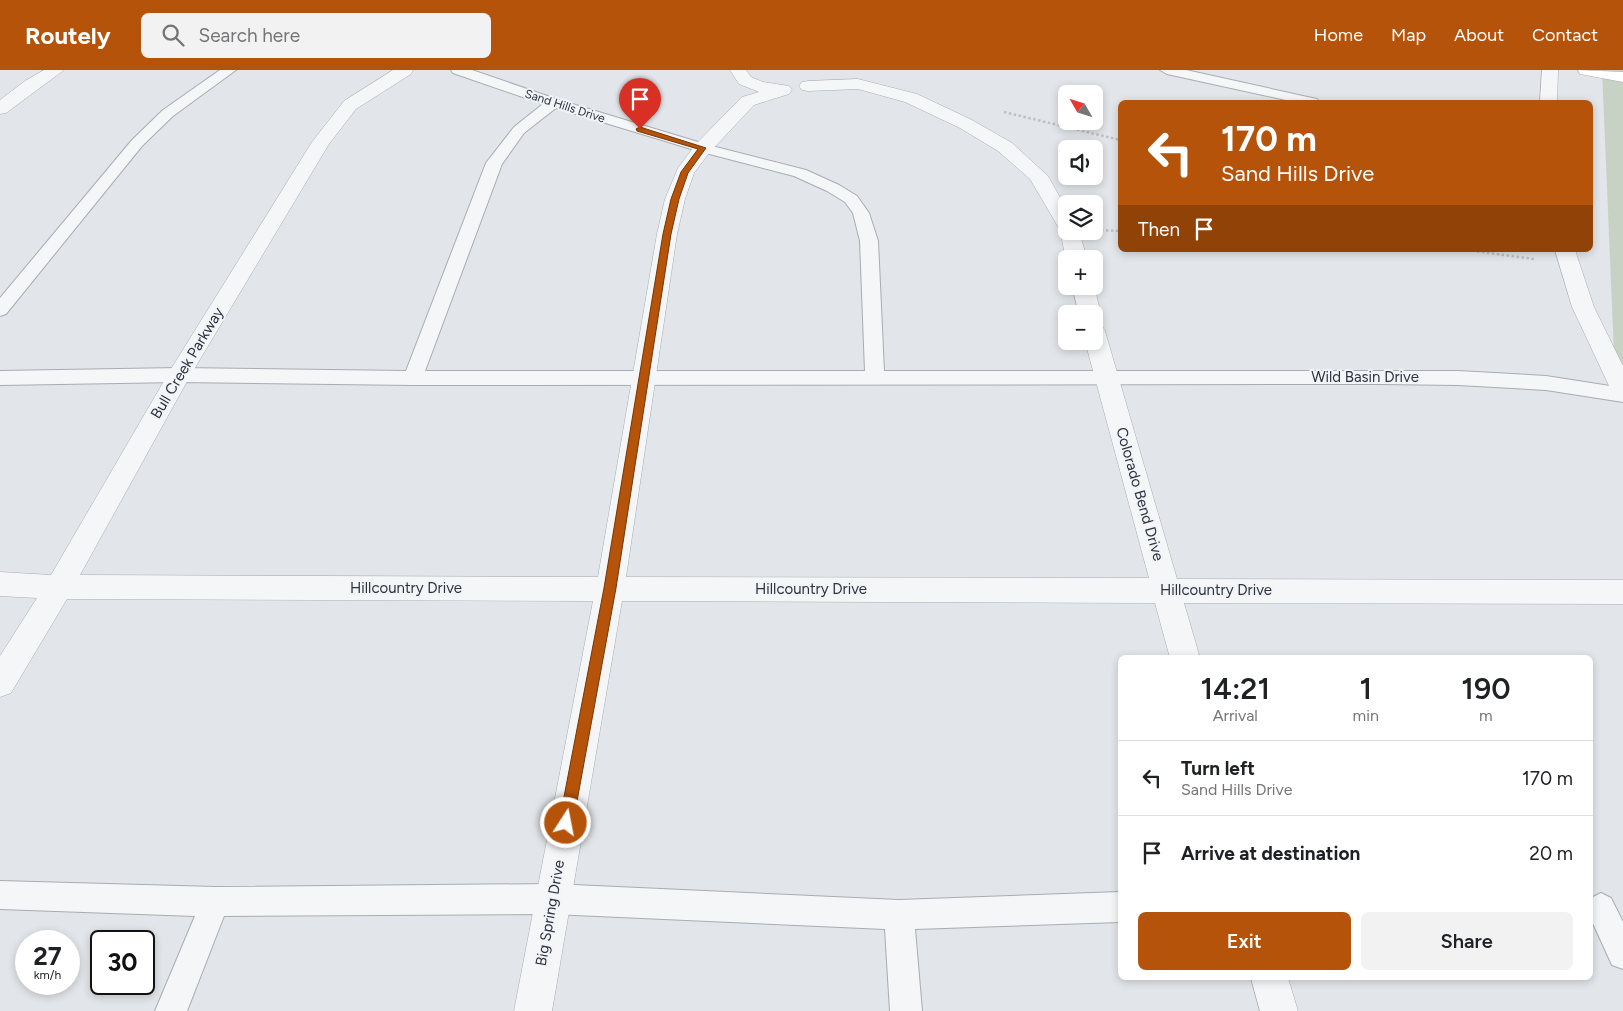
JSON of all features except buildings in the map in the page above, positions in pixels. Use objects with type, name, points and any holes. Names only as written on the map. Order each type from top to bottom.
[{"type":"street","points":[[0,109],[56,70]]},
{"type":"street","name":"Bull Creek Parkway","points":[[0,683],[59,587],[179,375],[321,142],[350,105],[405,70]]},
{"type":"street","points":[[808,86],[819,80],[828,70]]},
{"type":"street","points":[[835,70],[858,84],[911,98],[966,124],[1005,147],[1038,176],[1058,211]]},
{"type":"street","points":[[1549,100],[1550,70]]},
{"type":"street","points":[[1586,70],[1623,78]]},
{"type":"street","points":[[740,74],[759,87],[783,90],[808,86],[858,84]]},
{"type":"street","points":[[740,74],[748,101]]},
{"type":"street","name":"Big Spring Drive","points":[[533,1011],[610,588],[667,234],[675,199],[684,172],[702,148],[748,101],[783,90]]},
{"type":"street","points":[[1567,258],[1582,306],[1623,390]]},
{"type":"street","name":"Colorado Bend Drive","points":[[1099,350],[1184,655]]},
{"type":"street","name":"Hillcountry Drive","points":[[0,584],[59,587],[1623,592]]},
{"type":"street","points":[[1271,980],[1279,1011]]},
{"type":"lane","points":[[0,310],[137,143],[168,113],[229,70]]},
{"type":"lane","name":"Sand Hills Drive","points":[[458,70],[554,103],[702,148],[800,173],[834,188],[851,199],[861,213],[870,241],[875,378]]},
{"type":"lane","points":[[1167,70],[1303,100]]},
{"type":"lane","points":[[413,378],[494,163],[519,130],[554,103]]},
{"type":"lane","name":"Wild Basin Drive","points":[[0,378],[179,375],[413,378],[1458,378],[1546,383],[1623,395]]},
{"type":"lane","points":[[0,895],[215,902],[552,899],[899,914],[1118,907]]},
{"type":"lane","points":[[171,1011],[215,902]]},
{"type":"lane","points":[[1605,908],[1623,954]]},
{"type":"lane","points":[[899,914],[906,1011]]},
{"type":"path","points":[[996,110],[1118,140]]},
{"type":"path","points":[[1103,230],[1118,231]]},
{"type":"path","points":[[1492,252],[1567,258]]},
{"type":"green space","points":[[1602,70],[1623,70],[1623,365],[1614,353]]},
{"type":"route","points":[[566,823],[618,545],[667,234],[675,199],[684,172],[702,148],[640,129]]}]
